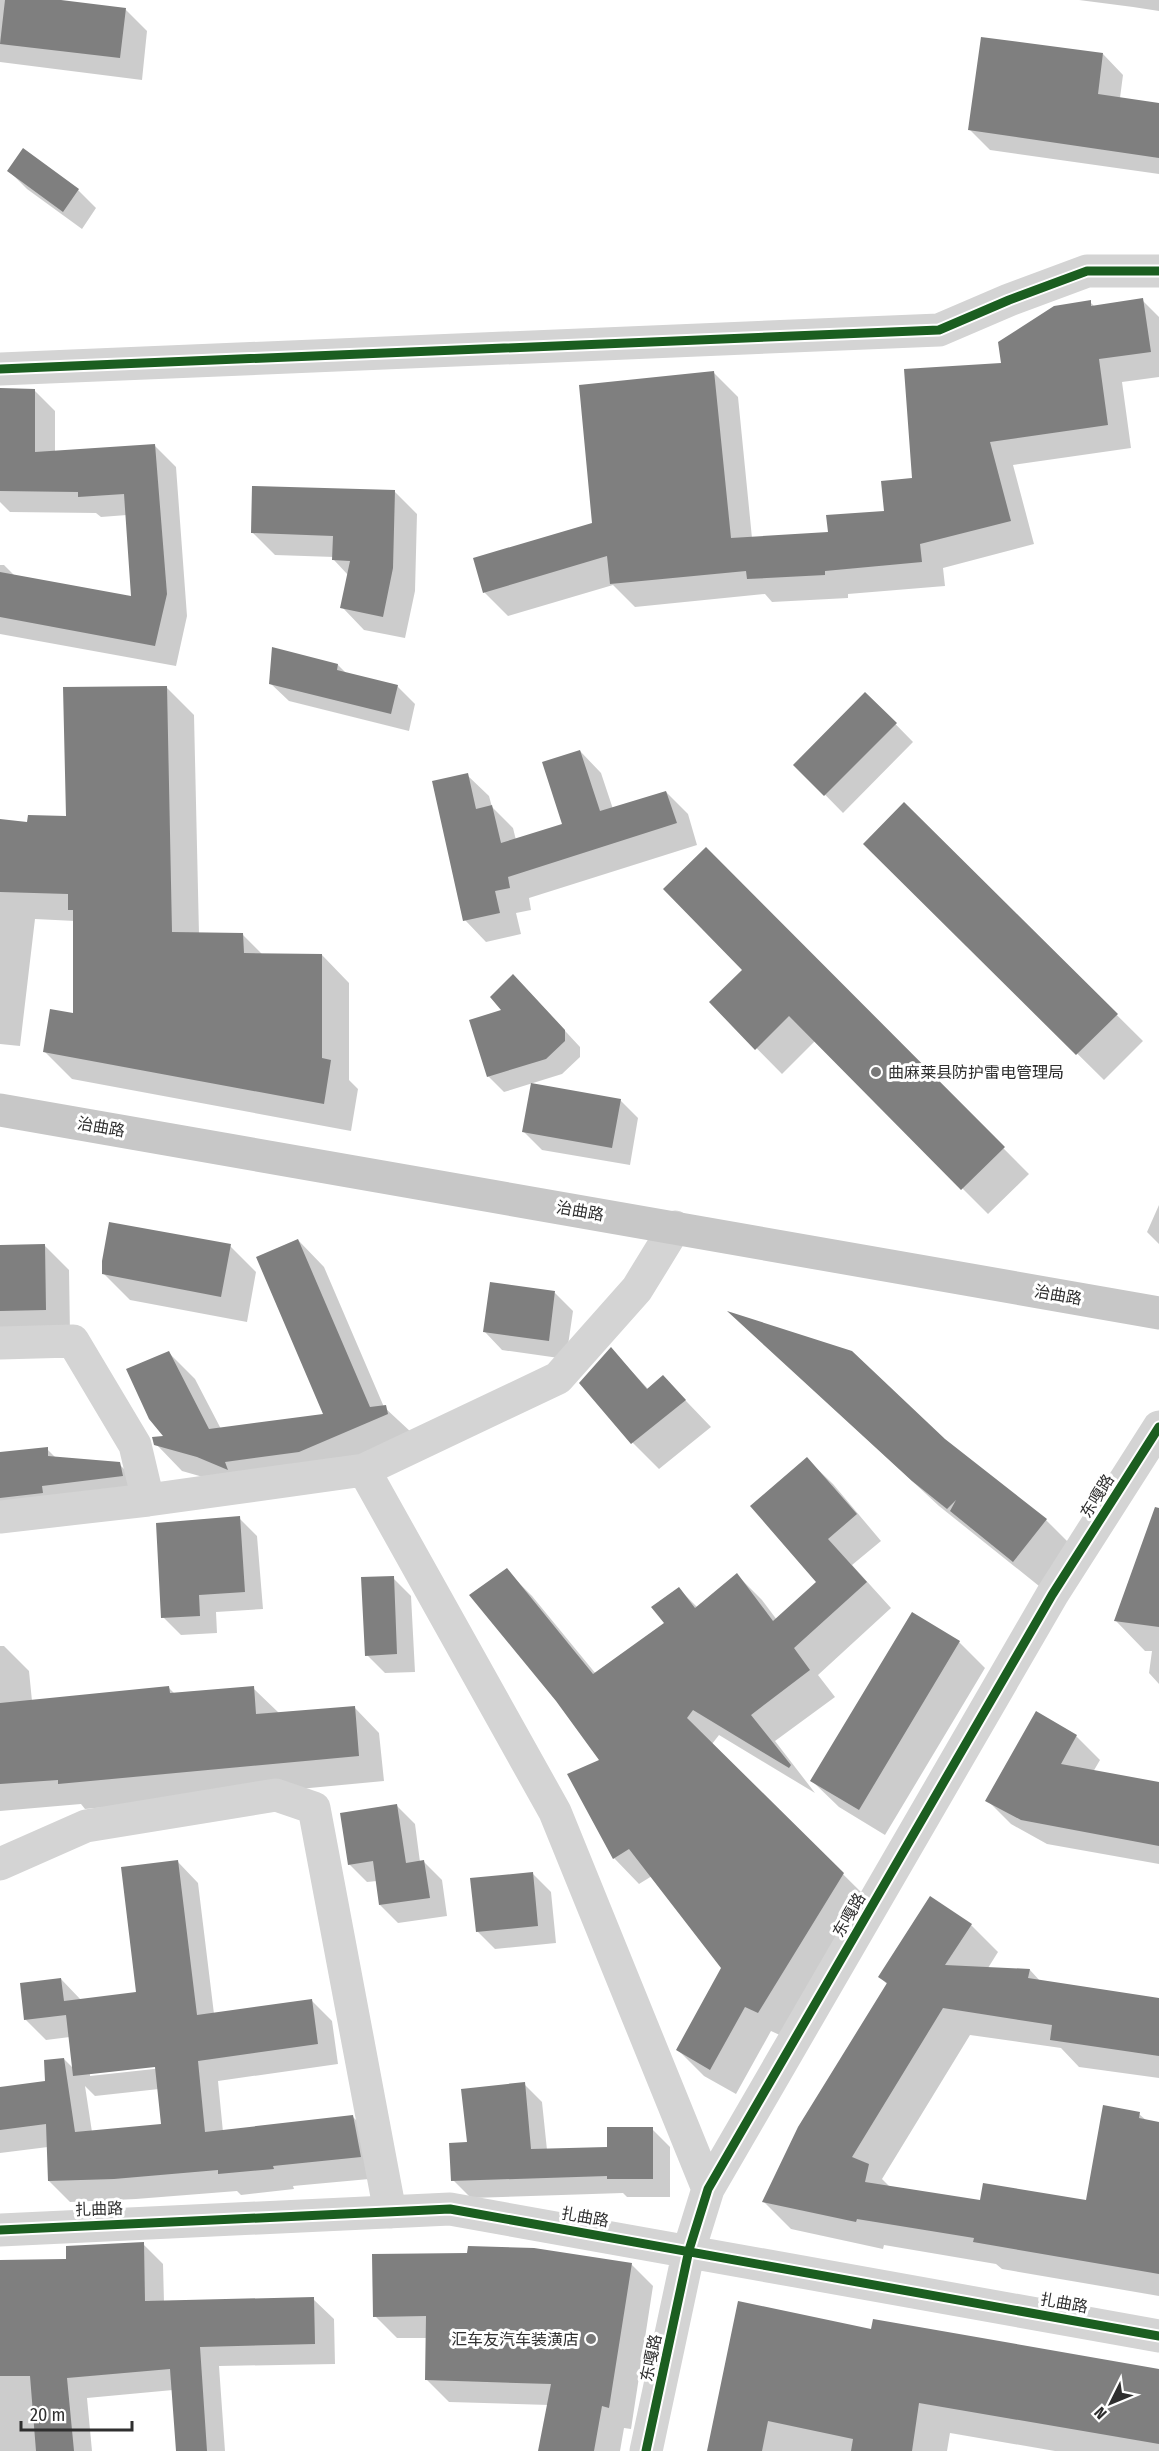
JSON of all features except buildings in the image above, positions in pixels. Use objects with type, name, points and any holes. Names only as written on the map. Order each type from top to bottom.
[{"type":"main road","name":"治曲路","points":[[0,1110],[1159,1313]]},
{"type":"street","points":[[0,369],[939,330],[1009,300],[1087,271],[1159,271]]},
{"type":"street","points":[[0,1517],[148,1500],[364,1470],[558,1378],[637,1289],[675,1227]]},
{"type":"street","points":[[0,1343],[73,1341],[135,1446],[148,1500]]},
{"type":"street","name":"东嘎路","points":[[646,2451],[689,2250],[708,2189],[1053,1595],[1159,1427]]},
{"type":"street","points":[[364,1470],[555,1812],[708,2189]]},
{"type":"street","points":[[0,1864],[86,1826],[276,1795],[314,1808],[390,2212]]},
{"type":"street","name":"扎曲路","points":[[0,2230],[450,2210],[689,2250],[1159,2336]]},
{"type":"cycle path","points":[[0,369],[939,330],[1009,300],[1087,271],[1159,271]]},
{"type":"cycle path","points":[[646,2451],[689,2250],[708,2189],[1052,1595],[1159,1427]]},
{"type":"cycle path","points":[[0,2230],[450,2209],[1159,2336]]},
{"type":"place","name":"曲麻莱县防护雷电管理局","points":[[876,1072]]},
{"type":"place","name":"汇车友汽车装潢店","points":[[591,2339]]}]
